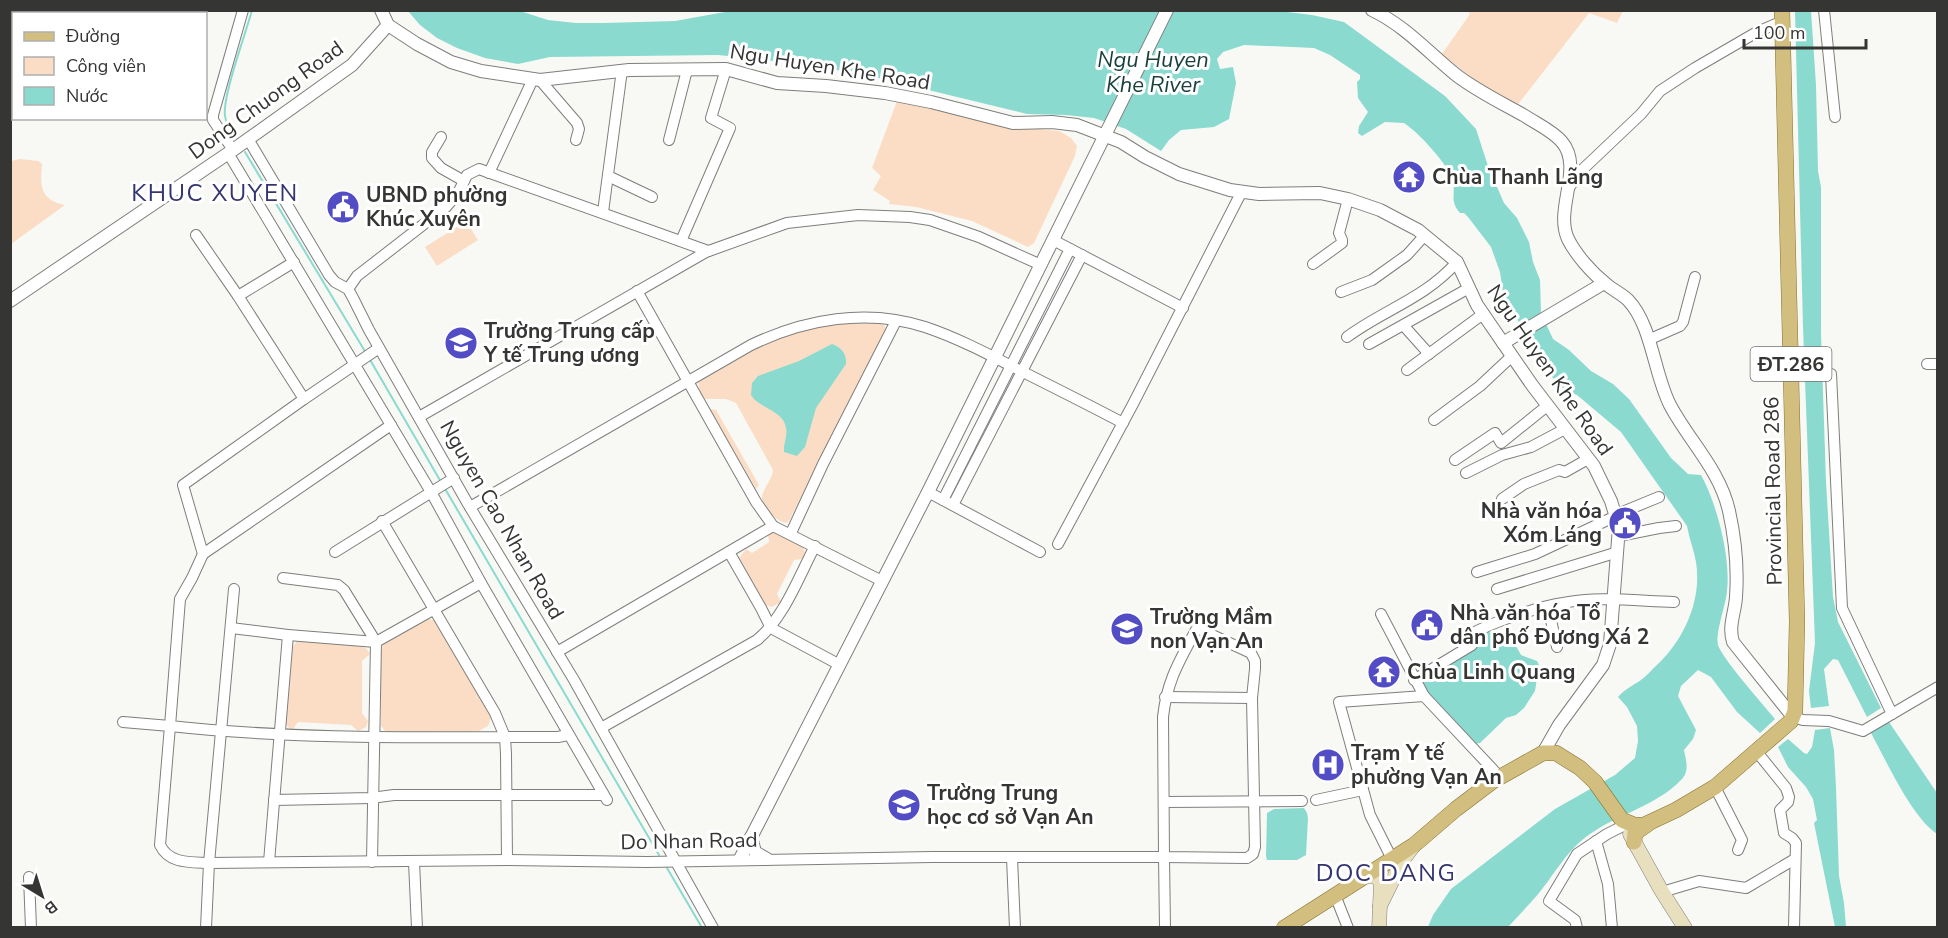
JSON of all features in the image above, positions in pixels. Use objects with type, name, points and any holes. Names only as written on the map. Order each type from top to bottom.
[{"type":"main road","name":"Provincial Road 286","points":[[1782,16],[1797,621],[1797,669],[1793,717]]},
{"type":"main road","points":[[1634,842],[1637,831],[1715,787],[1788,725],[1793,717]]},
{"type":"main road","points":[[1284,927],[1414,845],[1455,808],[1500,777],[1543,753],[1551,752],[1562,756],[1587,773],[1595,782],[1624,823],[1662,892],[1685,927]]},
{"type":"main road","points":[[1624,823],[1648,824]]},
{"type":"main road","points":[[1380,906],[1402,861],[1414,845]]},
{"type":"main road","points":[[1366,876],[1375,876],[1381,882],[1379,927]]},
{"type":"street","points":[[243,10],[213,120],[238,147],[294,262],[357,362],[391,425],[432,491],[481,583],[605,797],[394,801],[371,798],[274,801]]},
{"type":"street","points":[[381,10],[388,25]]},
{"type":"street","points":[[740,859],[996,357],[1167,10]]},
{"type":"street","points":[[1372,10],[1386,16],[1457,76],[1560,139],[1568,150],[1570,168],[1564,216],[1568,238],[1581,258],[1604,283],[1628,300],[1641,318],[1657,372],[1670,405],[1719,482],[1729,511],[1735,547],[1736,596],[1731,629],[1733,642],[1793,717],[1803,720],[1829,721],[1859,731],[1865,730],[1938,687]]},
{"type":"street","points":[[1824,10],[1835,117]]},
{"type":"street","points":[[1568,190],[1583,169],[1641,114],[1660,91],[1782,16]]},
{"type":"street","name":"Dong Chuong Road","points":[[10,300],[238,147],[352,65],[388,25]]},
{"type":"street","name":"Ngu Huyen Khe Road","points":[[388,25],[451,62],[481,71],[537,80],[622,70],[726,69],[777,83],[885,93],[1014,123],[1053,122],[1107,130],[1179,174],[1230,190],[1259,194],[1320,193],[1348,199],[1401,220],[1425,235],[1457,262],[1483,314],[1506,341],[1512,356],[1547,406],[1594,466],[1611,501],[1619,527],[1610,644],[1603,665],[1559,725],[1543,753]]},
{"type":"street","points":[[681,241],[730,128],[711,118],[726,69]]},
{"type":"street","points":[[603,212],[622,70]]},
{"type":"street","points":[[669,140],[687,70]]},
{"type":"street","points":[[489,173],[537,80],[577,123],[579,129],[576,140]]},
{"type":"street","points":[[441,137],[432,152],[432,158],[441,168],[464,181]]},
{"type":"street","name":"Nguyen Cao Nhan Road","points":[[238,147],[329,275],[335,282],[348,289],[377,349],[419,417],[451,480],[470,507],[557,652],[678,861],[713,927]]},
{"type":"street","points":[[348,289],[357,276],[446,207],[458,193],[467,175],[479,169],[708,251]]},
{"type":"street","points":[[608,176],[652,197]]},
{"type":"street","points":[[1058,544],[1184,308],[1242,191]]},
{"type":"street","points":[[1313,264],[1342,243],[1339,233],[1348,199]]},
{"type":"street","points":[[419,417],[708,251],[786,223],[831,216],[874,214],[910,217],[938,223],[979,237],[1041,265]]},
{"type":"street","points":[[196,235],[304,399]]},
{"type":"street","points":[[1341,292],[1372,280],[1407,255],[1425,235]]},
{"type":"street","points":[[1053,240],[1184,308]]},
{"type":"street","points":[[948,503],[1011,366],[1070,249]]},
{"type":"street","points":[[948,503],[1022,371],[1082,255]]},
{"type":"street","points":[[238,296],[294,262]]},
{"type":"street","points":[[1347,337],[1369,321],[1415,298],[1446,274],[1457,262]]},
{"type":"street","points":[[1648,340],[1680,326],[1683,322],[1695,277]]},
{"type":"street","points":[[1506,341],[1604,283]]},
{"type":"street","points":[[1370,344],[1469,288]]},
{"type":"street","points":[[637,291],[756,502],[774,526],[882,580]]},
{"type":"street","points":[[1407,370],[1483,314]]},
{"type":"street","points":[[470,507],[751,345],[787,329],[829,319],[896,321],[925,327],[996,357],[1123,423]]},
{"type":"street","points":[[791,534],[823,464],[896,321]]},
{"type":"street","points":[[1404,326],[1429,354]]},
{"type":"street","points":[[203,554],[183,485],[377,349]]},
{"type":"street","points":[[1434,420],[1480,386],[1512,356]]},
{"type":"street","points":[[1832,374],[1842,608],[1889,716]]},
{"type":"street","points":[[1455,460],[1495,433],[1501,443],[1547,406]]},
{"type":"street","points":[[170,726],[180,598],[203,554],[391,425]]},
{"type":"street","points":[[1466,473],[1502,455],[1531,447],[1565,429]]},
{"type":"street","points":[[1502,499],[1524,484],[1559,470],[1565,472],[1588,459]]},
{"type":"street","points":[[335,552],[451,480]]},
{"type":"street","points":[[928,492],[1040,552]]},
{"type":"street","points":[[1477,572],[1535,554],[1659,497]]},
{"type":"street","points":[[382,521],[495,714],[505,737],[507,860]]},
{"type":"street","points":[[557,652],[774,526]]},
{"type":"street","points":[[1619,536],[1676,526]]},
{"type":"street","points":[[601,728],[758,640],[771,628],[815,546]]},
{"type":"street","points":[[729,552],[771,628],[840,665]]},
{"type":"street","points":[[1497,589],[1618,552]]},
{"type":"street","points":[[283,578],[338,585],[344,590],[375,642],[371,798],[372,862]]},
{"type":"street","points":[[231,628],[375,642],[481,583]]},
{"type":"street","points":[[206,927],[209,864],[234,589]]},
{"type":"street","points":[[1414,680],[1472,645],[1475,632],[1548,607],[1563,603],[1614,600],[1674,602]]},
{"type":"street","points":[[1548,607],[1557,647]]},
{"type":"street","points":[[1381,614],[1424,696],[1500,777]]},
{"type":"street","points":[[1166,927],[1163,717],[1165,697],[1173,671],[1197,628],[1253,656],[1255,669],[1252,698],[1254,802]]},
{"type":"street","points":[[269,862],[288,635]]},
{"type":"street","points":[[1392,859],[1370,815],[1339,702],[1424,696]]},
{"type":"street","points":[[1165,697],[1252,698]]},
{"type":"street","points":[[123,722],[221,731],[373,737],[568,735]]},
{"type":"street","name":"Do Nhan Road","points":[[170,726],[160,845],[167,855],[177,861],[209,864],[1251,856],[1255,847],[1254,802]]},
{"type":"street","points":[[1757,752],[1788,792],[1788,802],[1779,814],[1784,833],[1796,843],[1794,927]]},
{"type":"street","points":[[1715,787],[1742,840],[1738,850]]},
{"type":"street","points":[[1316,800],[1363,790]]},
{"type":"street","points":[[1164,802],[1302,801]]},
{"type":"street","points":[[1577,927],[1575,920],[1549,901],[1577,854],[1624,823]]},
{"type":"street","points":[[751,837],[755,852],[767,859]]},
{"type":"street","points":[[1596,841],[1608,884],[1612,927]]},
{"type":"street","points":[[1012,858],[1015,927]]},
{"type":"street","points":[[1662,892],[1699,882],[1746,888],[1795,859]]},
{"type":"street","points":[[414,862],[417,927]]},
{"type":"street","points":[[29,878],[31,927]]},
{"type":"street","points":[[1335,895],[1348,927]]},
{"type":"green space","points":[[1467,11],[1623,11],[1617,23],[1589,13],[1516,107],[1482,86],[1442,54],[1470,14]]},
{"type":"green space","points":[[897,101],[1011,126],[1059,131],[1071,138],[1077,146],[1075,156],[1034,243],[1028,247],[972,221],[916,207],[889,204],[890,201],[873,190],[881,176],[872,168]]},
{"type":"green space","points":[[20,159],[38,161],[42,164],[43,191],[51,200],[65,205],[11,244],[11,161]]},
{"type":"green space","points":[[466,221],[478,240],[437,266],[425,247]]},
{"type":"green space","points":[[846,322],[880,323],[885,326],[886,331],[790,519],[787,523],[783,522],[770,514],[762,501],[773,470],[736,403],[726,399],[705,399],[700,394],[698,381],[752,350],[792,333]]},
{"type":"green space","points":[[710,409],[716,410],[759,485],[756,489]]},
{"type":"green space","points":[[774,532],[802,545],[805,552],[802,559],[794,560],[777,594],[781,602],[772,607],[766,605],[761,599],[739,558],[746,549],[752,553],[769,542],[768,535]]},
{"type":"green space","points":[[426,619],[435,620],[491,718],[488,726],[479,731],[390,733],[381,726],[383,644]]},
{"type":"green space","points":[[297,641],[366,648],[370,654],[362,661],[362,713],[368,721],[366,727],[358,731],[351,725],[298,722],[293,729],[289,728],[285,723],[292,648]]},
{"type":"water","name":"Ngu Huyen Khe River","points":[[736,10],[1271,10],[1344,22],[1445,96],[1476,129],[1488,166],[1504,203],[1517,218],[1529,242],[1540,280],[1541,313],[1553,339],[1569,350],[1591,371],[1613,384],[1629,399],[1671,458],[1688,474],[1701,475],[1722,532],[1727,563],[1727,591],[1718,633],[1718,645],[1735,671],[1775,719],[1760,733],[1737,712],[1711,677],[1698,670],[1681,686],[1678,696],[1696,730],[1693,739],[1684,750],[1686,769],[1681,780],[1660,797],[1601,827],[1582,840],[1508,927],[1428,927],[1433,915],[1451,889],[1555,809],[1615,775],[1635,758],[1638,741],[1637,726],[1627,707],[1618,697],[1645,677],[1668,654],[1676,642],[1694,604],[1697,576],[1687,526],[1621,432],[1577,395],[1560,387],[1537,357],[1503,292],[1500,272],[1491,247],[1468,217],[1460,213],[1457,208],[1454,201],[1453,181],[1439,158],[1425,141],[1404,123],[1385,122],[1362,136],[1358,133],[1359,126],[1368,112],[1358,98],[1357,82],[1360,75],[1330,55],[1314,48],[1244,45],[1223,52],[1217,59],[1220,69],[1233,67],[1236,83],[1229,119],[1214,127],[1181,130],[1161,151],[1126,129],[1094,118],[1027,114],[858,73],[759,59],[718,55],[550,57],[518,64],[485,58],[437,38],[420,25],[408,11],[520,11],[548,20],[603,23],[675,21]]},
{"type":"water","points":[[1795,11],[1811,11],[1816,85],[1818,171],[1821,187],[1821,333],[1833,597],[1838,622],[1881,708],[1867,717],[1838,660],[1833,659],[1824,669],[1829,706],[1811,708],[1809,691],[1815,643],[1803,327]]},
{"type":"water","points":[[832,344],[843,351],[846,364],[816,408],[805,447],[797,456],[784,452],[786,431],[782,418],[754,399],[751,395],[752,383],[758,376],[799,361]]},
{"type":"water","points":[[1488,631],[1501,639],[1512,639],[1521,655],[1537,661],[1539,665],[1535,691],[1524,708],[1516,715],[1506,718],[1480,743],[1475,744],[1428,697],[1422,682],[1424,678],[1476,648],[1482,635]]},
{"type":"water","points":[[1889,722],[1937,793],[1937,834],[1927,826],[1909,802],[1871,733]]},
{"type":"water","points":[[1830,728],[1834,750],[1839,876],[1846,927],[1835,927],[1814,823],[1817,820],[1813,799],[1806,787],[1788,767],[1778,747],[1788,739],[1807,754],[1812,747],[1815,730]]},
{"type":"water","points":[[1304,808],[1308,818],[1306,855],[1297,860],[1267,860],[1267,813],[1274,809]]},
{"type":"waterway","points":[[238,141],[227,123],[225,107],[252,10]]},
{"type":"waterway","points":[[245,152],[366,353]]},
{"type":"waterway","points":[[369,358],[441,482]]},
{"type":"waterway","points":[[444,487],[659,855]]},
{"type":"waterway","points":[[667,868],[701,926]]},
{"type":"place","name":"Chùa Thanh Lãng","points":[[1409,177]]},
{"type":"place","name":"UBND phường Khúc Xuyên","points":[[343,207]]},
{"type":"place","name":"Trường Trung cấp Y tế Trung ương","points":[[461,343]]},
{"type":"place","name":"Nhà văn hóa Xóm Láng","points":[[1625,523]]},
{"type":"place","name":"Nhà văn hóa Tổ dân phố Đương Xá 2","points":[[1427,625]]},
{"type":"place","name":"Trường Mầm non Vạn An","points":[[1127,629]]},
{"type":"place","name":"Chùa Linh Quang","points":[[1384,672]]},
{"type":"place","name":"Trạm Y tế phường Vạn An","points":[[1328,765]]},
{"type":"place","name":"Trường Trung học cơ sở Vạn An","points":[[904,805]]},
{"type":"district","name":"KHUC XUYEN","points":[[215,193]]},
{"type":"district","name":"DOC DANG","points":[[1386,873]]}]
